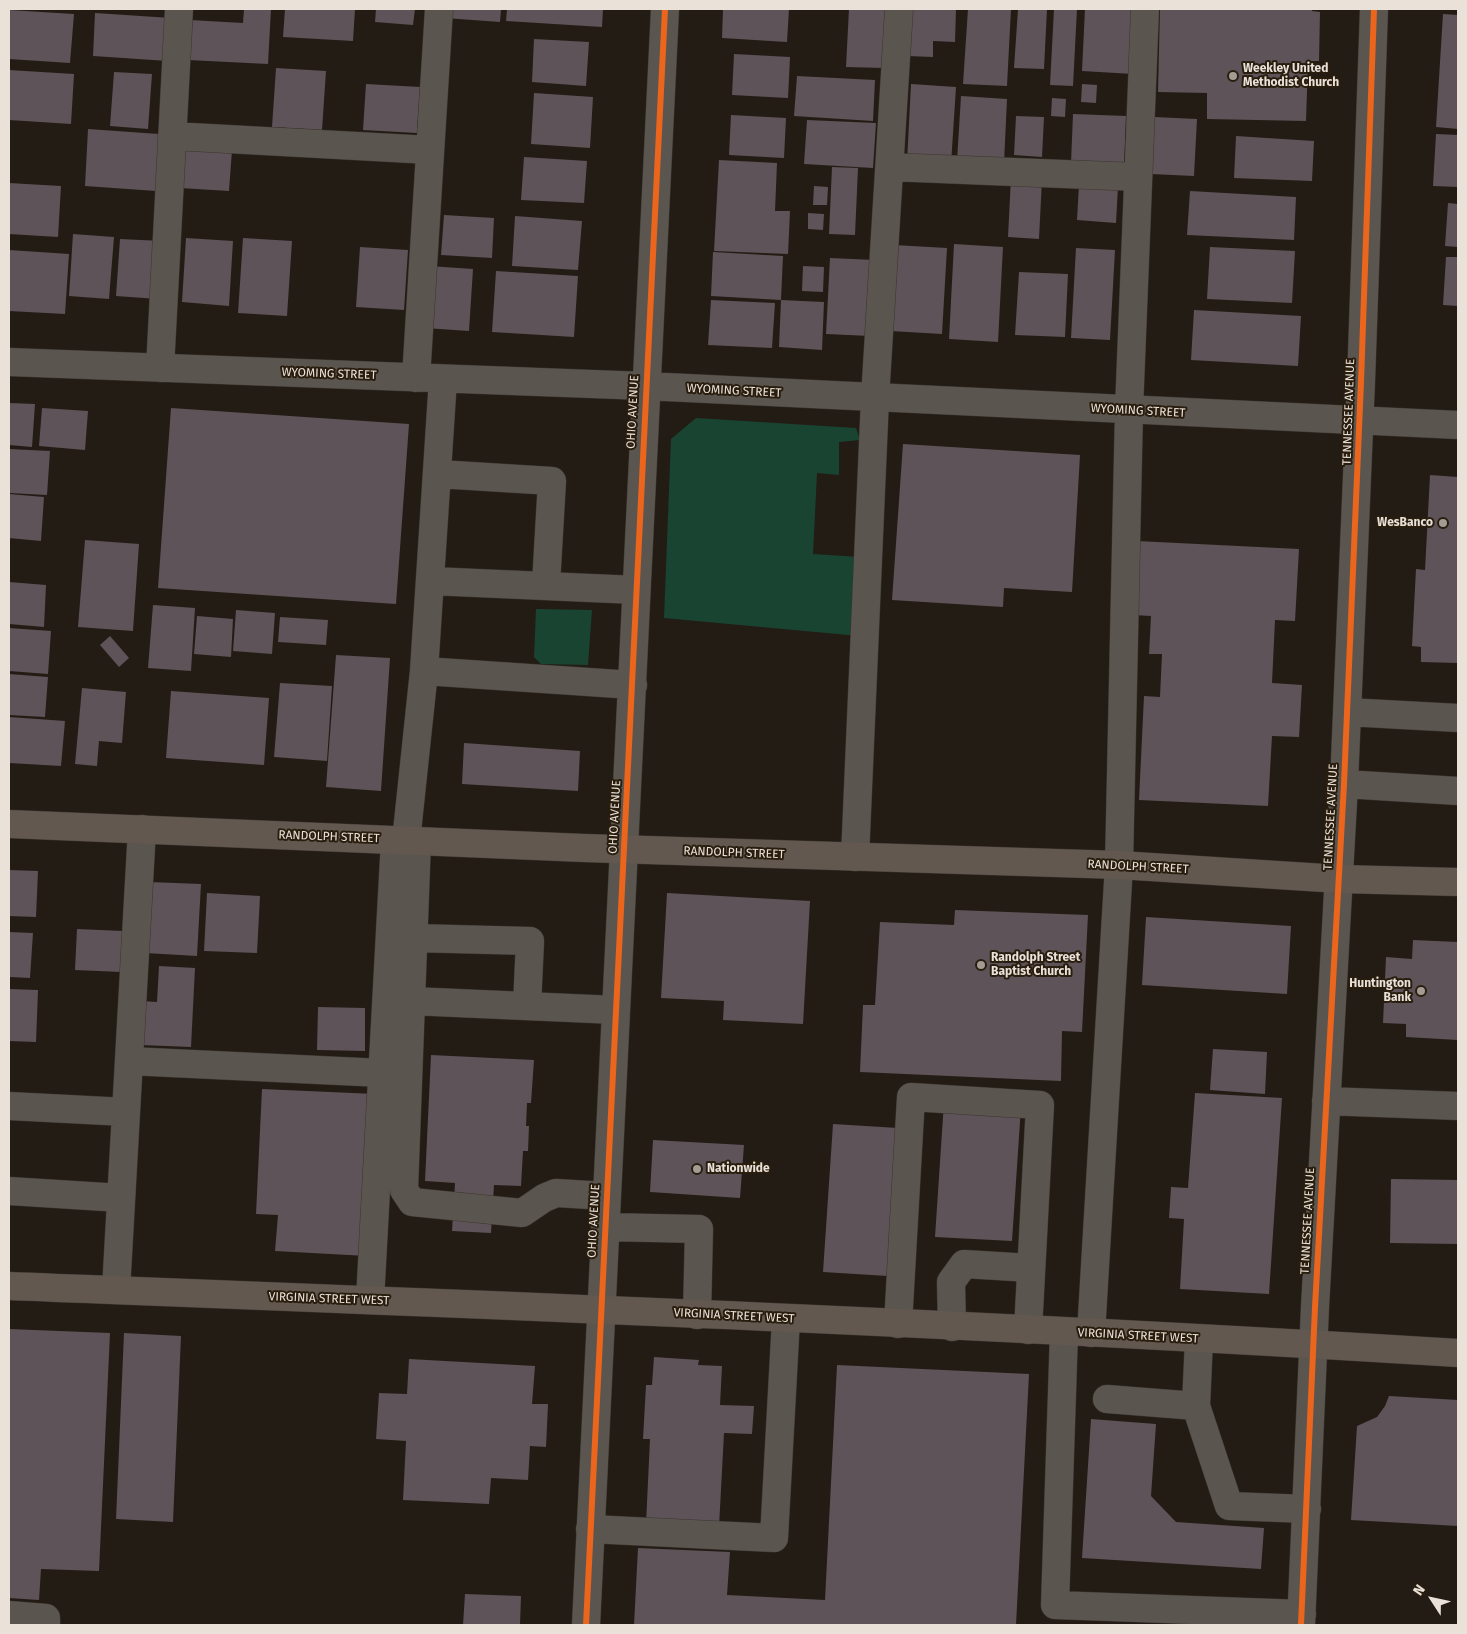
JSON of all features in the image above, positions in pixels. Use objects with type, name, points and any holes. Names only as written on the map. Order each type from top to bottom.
[{"type":"main road","name":"RANDOLPH STREET","points":[[9,824],[625,849],[1119,865],[1340,879],[1458,882]]},
{"type":"main road","name":"VIRGINIA STREET WEST","points":[[9,1286],[952,1326],[1458,1353]]},
{"type":"street","points":[[160,368],[179,9]]},
{"type":"street","points":[[416,378],[439,9]]},
{"type":"street","name":"OHIO AVENUE","points":[[586,1625],[665,9]]},
{"type":"street","points":[[855,857],[875,398],[899,9]]},
{"type":"street","points":[[1091,1333],[1119,865],[1129,410],[1145,9]]},
{"type":"street","name":"TENNESSEE AVENUE","points":[[1302,1620],[1326,1100],[1340,879],[1360,421],[1374,9]]},
{"type":"street","points":[[172,136],[430,150]]},
{"type":"street","points":[[890,167],[1138,177]]},
{"type":"street","name":"WYOMING STREET","points":[[9,362],[646,386],[1458,425]]},
{"type":"street","points":[[370,1300],[382,1073],[424,671],[443,379]]},
{"type":"street","points":[[438,474],[552,481],[546,584]]},
{"type":"street","points":[[431,581],[546,584],[636,590]]},
{"type":"street","points":[[424,671],[633,685]]},
{"type":"street","points":[[1347,712],[1458,718]]},
{"type":"street","points":[[1344,784],[1458,792]]},
{"type":"street","points":[[116,1290],[142,830]]},
{"type":"street","points":[[406,840],[414,938],[404,1190],[412,1202],[522,1213],[544,1198],[556,1193],[606,1196]]},
{"type":"street","points":[[414,938],[530,941],[527,1006]]},
{"type":"street","points":[[411,1001],[616,1010]]},
{"type":"street","points":[[129,1061],[382,1073]]},
{"type":"street","points":[[898,1324],[911,1097],[1040,1105],[1028,1330]]},
{"type":"street","points":[[1326,1100],[1458,1106]]},
{"type":"street","points":[[9,1106],[126,1112]]},
{"type":"street","points":[[9,1191],[121,1198]]},
{"type":"street","points":[[605,1227],[699,1229],[697,1315]]},
{"type":"street","points":[[952,1326],[951,1282],[964,1264],[1032,1268]]},
{"type":"street","points":[[590,1529],[774,1538],[786,1319]]},
{"type":"street","points":[[1064,1332],[1055,1605],[1302,1620]]},
{"type":"street","points":[[1199,1339],[1196,1406],[1229,1506],[1307,1509]]},
{"type":"street","points":[[1108,1399],[1196,1406]]},
{"type":"street","points":[[9,1615],[46,1618],[46,1625]]},
{"type":"green space","points":[[696,418],[856,428],[860,440],[839,442],[839,475],[817,473],[813,554],[859,557],[859,636],[664,618],[671,439]]},
{"type":"green space","points":[[536,609],[592,610],[588,665],[541,664],[534,657]]},
{"type":"building","points":[[244,9],[271,9],[268,64],[188,60],[190,20],[243,23]]},
{"type":"building","points":[[285,9],[355,9],[353,41],[283,37]]},
{"type":"building","points":[[376,9],[415,9],[413,25],[375,22]]},
{"type":"building","points":[[446,9],[501,9],[500,22],[445,18]]},
{"type":"building","points":[[507,9],[603,9],[602,27],[506,21]]},
{"type":"building","points":[[723,9],[789,9],[787,42],[722,38]]},
{"type":"building","points":[[849,9],[887,9],[884,68],[846,67]]},
{"type":"building","points":[[909,9],[956,9],[955,42],[933,41],[933,57],[907,56]]},
{"type":"building","points":[[968,9],[1011,9],[1007,86],[963,84]]},
{"type":"building","points":[[1018,9],[1047,9],[1044,69],[1014,68]]},
{"type":"building","points":[[1054,9],[1077,9],[1073,86],[1050,85]]},
{"type":"building","points":[[1085,9],[1136,9],[1133,74],[1082,71]]},
{"type":"building","name":"Weekley United Methodist Church","points":[[1160,9],[1312,9],[1312,11],[1320,12],[1319,61],[1308,61],[1306,121],[1207,119],[1207,93],[1158,92]]},
{"type":"building","points":[[9,10],[74,14],[70,63],[9,59]]},
{"type":"building","points":[[95,13],[171,18],[168,61],[93,56]]},
{"type":"building","points":[[1443,14],[1458,15],[1458,129],[1436,127]]},
{"type":"building","points":[[534,39],[589,42],[586,86],[532,82]]},
{"type":"building","points":[[734,54],[790,57],[788,98],[732,95]]},
{"type":"building","points":[[276,68],[326,71],[322,130],[272,127]]},
{"type":"building","points":[[9,70],[74,74],[71,124],[9,120]]},
{"type":"building","points":[[114,72],[152,74],[148,129],[110,126]]},
{"type":"building","points":[[797,76],[875,80],[873,121],[794,116]]},
{"type":"building","points":[[366,84],[420,87],[417,133],[363,130]]},
{"type":"building","points":[[911,84],[956,87],[951,164],[907,162]]},
{"type":"building","points":[[1082,84],[1097,85],[1096,103],[1081,102]]},
{"type":"building","points":[[534,93],[593,97],[590,148],[531,144]]},
{"type":"building","points":[[961,96],[1007,99],[1004,163],[957,161]]},
{"type":"building","points":[[1052,98],[1066,99],[1065,117],[1051,116]]},
{"type":"building","points":[[1073,114],[1126,116],[1124,165],[1071,163]]},
{"type":"building","points":[[731,115],[786,118],[784,158],[729,155]]},
{"type":"building","points":[[1016,116],[1044,117],[1042,157],[1014,155]]},
{"type":"building","points":[[1154,117],[1197,119],[1194,176],[1151,174]]},
{"type":"building","points":[[807,120],[876,123],[873,168],[804,164]]},
{"type":"building","points":[[88,129],[159,134],[156,191],[85,186]]},
{"type":"building","points":[[1436,134],[1458,135],[1458,187],[1433,186]]},
{"type":"building","points":[[1236,136],[1314,141],[1312,181],[1234,178]]},
{"type":"building","points":[[183,148],[232,150],[229,191],[180,188]]},
{"type":"building","points":[[524,157],[587,161],[584,203],[521,200]]},
{"type":"building","points":[[719,160],[777,163],[775,211],[790,211],[788,254],[714,251]]},
{"type":"building","points":[[832,167],[858,168],[855,235],[829,234]]},
{"type":"building","points":[[1011,177],[1042,179],[1039,239],[1008,237]]},
{"type":"building","points":[[9,183],[61,186],[58,237],[9,234]]},
{"type":"building","points":[[1079,184],[1118,186],[1116,223],[1077,220]]},
{"type":"building","points":[[814,186],[828,187],[827,205],[813,205]]},
{"type":"building","points":[[1190,191],[1296,197],[1294,240],[1187,235]]},
{"type":"building","points":[[1448,203],[1458,204],[1458,247],[1445,246]]},
{"type":"building","points":[[808,213],[824,214],[823,230],[808,229]]},
{"type":"building","points":[[444,215],[494,218],[492,258],[441,255]]},
{"type":"building","points":[[515,216],[582,221],[578,270],[512,266]]},
{"type":"building","points":[[73,234],[114,237],[109,299],[69,296]]},
{"type":"building","points":[[186,238],[233,241],[229,306],[182,302]]},
{"type":"building","points":[[243,238],[292,241],[287,316],[238,313]]},
{"type":"building","points":[[120,239],[162,241],[158,299],[116,296]]},
{"type":"building","points":[[954,244],[1003,247],[998,342],[949,339]]},
{"type":"building","points":[[894,245],[947,248],[942,334],[890,331]]},
{"type":"building","points":[[360,247],[408,250],[404,310],[356,307]]},
{"type":"building","points":[[1210,247],[1295,251],[1292,303],[1207,299]]},
{"type":"building","points":[[1076,248],[1115,250],[1110,340],[1071,338]]},
{"type":"building","points":[[9,250],[69,254],[65,314],[9,311]]},
{"type":"building","points":[[713,252],[783,256],[781,300],[711,296]]},
{"type":"building","points":[[1446,257],[1458,257],[1458,306],[1443,305]]},
{"type":"building","points":[[830,258],[875,260],[870,336],[826,334]]},
{"type":"building","points":[[429,266],[473,269],[469,331],[425,328]]},
{"type":"building","points":[[803,266],[824,267],[823,292],[802,291]]},
{"type":"building","points":[[496,271],[578,276],[574,337],[492,332]]},
{"type":"building","points":[[1019,272],[1068,274],[1065,337],[1015,335]]},
{"type":"building","points":[[711,300],[775,303],[772,348],[708,345]]},
{"type":"building","points":[[781,300],[824,302],[822,350],[779,347]]},
{"type":"building","points":[[1194,310],[1301,316],[1298,366],[1191,360]]},
{"type":"building","points":[[9,403],[35,404],[32,447],[9,445]]},
{"type":"building","points":[[42,408],[88,411],[85,450],[39,446]]},
{"type":"building","points":[[171,408],[409,424],[396,604],[158,588]]},
{"type":"building","points":[[903,444],[1080,455],[1072,592],[1004,588],[1003,607],[892,600]]},
{"type":"building","points":[[9,449],[50,451],[47,495],[9,493]]},
{"type":"building","name":"WesBanco","points":[[1430,475],[1458,477],[1458,663],[1421,662],[1421,647],[1412,646],[1416,569],[1425,570]]},
{"type":"building","points":[[9,494],[44,497],[41,541],[9,538]]},
{"type":"building","points":[[85,540],[139,544],[133,631],[78,627]]},
{"type":"building","points":[[1137,541],[1299,549],[1295,621],[1275,620],[1272,683],[1302,685],[1299,737],[1272,736],[1268,806],[1139,800],[1144,696],[1160,697],[1162,654],[1149,654],[1151,616],[1133,615]]},
{"type":"building","points":[[9,582],[46,585],[44,627],[9,624]]},
{"type":"building","points":[[153,605],[195,608],[191,671],[148,668]]},
{"type":"building","points":[[236,610],[275,613],[272,654],[233,651]]},
{"type":"building","points":[[197,616],[233,619],[231,657],[194,654]]},
{"type":"building","points":[[280,617],[328,620],[326,645],[278,642]]},
{"type":"building","points":[[9,628],[51,631],[48,674],[9,671]]},
{"type":"building","points":[[110,636],[129,658],[119,667],[100,645]]},
{"type":"building","points":[[336,655],[390,658],[381,791],[326,787]]},
{"type":"building","points":[[9,674],[48,677],[45,717],[9,715]]},
{"type":"building","points":[[280,683],[332,686],[327,761],[274,757]]},
{"type":"building","points":[[82,688],[126,692],[122,743],[99,741],[97,766],[75,764]]},
{"type":"building","points":[[171,691],[269,698],[264,765],[166,758]]},
{"type":"building","points":[[9,717],[65,721],[61,766],[9,763]]},
{"type":"building","points":[[464,743],[580,751],[578,791],[462,784]]},
{"type":"building","points":[[9,870],[38,871],[36,917],[9,916]]},
{"type":"building","points":[[149,882],[201,884],[197,956],[145,953]]},
{"type":"building","points":[[207,893],[260,896],[257,953],[204,951]]},
{"type":"building","points":[[667,893],[810,901],[803,1024],[723,1020],[724,1001],[661,998]]},
{"type":"building","name":"Randolph Street Baptist Church","points":[[955,910],[1088,915],[1082,1032],[1062,1031],[1061,1081],[860,1072],[863,1005],[875,1005],[880,922],[954,925]]},
{"type":"building","points":[[1146,917],[1291,926],[1287,994],[1142,985]]},
{"type":"building","points":[[77,929],[123,931],[121,972],[75,970]]},
{"type":"building","points":[[9,932],[33,933],[30,978],[9,977]]},
{"type":"building","name":"Huntington Bank","points":[[1413,940],[1458,942],[1458,1040],[1406,1037],[1406,1024],[1383,1023],[1386,957],[1412,959]]},
{"type":"building","points":[[159,966],[195,968],[191,1047],[140,1045],[142,1001],[157,1002]]},
{"type":"building","points":[[9,989],[38,990],[36,1042],[9,1041]]},
{"type":"building","points":[[318,1007],[365,1008],[365,1051],[317,1050]]},
{"type":"building","points":[[1213,1049],[1267,1052],[1265,1094],[1210,1090]]},
{"type":"building","points":[[431,1055],[534,1060],[531,1103],[527,1103],[526,1126],[529,1126],[528,1151],[523,1151],[521,1186],[494,1185],[491,1233],[452,1231],[455,1183],[425,1181]]},
{"type":"building","points":[[262,1089],[375,1094],[367,1256],[275,1251],[278,1215],[256,1214]]},
{"type":"building","points":[[1195,1093],[1282,1098],[1269,1294],[1180,1289],[1184,1219],[1169,1218],[1171,1187],[1188,1188]]},
{"type":"building","points":[[944,1102],[1021,1107],[1012,1241],[935,1237]]},
{"type":"building","points":[[833,1124],[898,1128],[888,1276],[823,1272]]},
{"type":"building","name":"Nationwide","points":[[653,1140],[744,1145],[740,1198],[650,1192]]},
{"type":"building","points":[[1391,1179],[1458,1180],[1458,1244],[1390,1243]]},
{"type":"building","points":[[9,1329],[110,1333],[99,1571],[41,1569],[39,1600],[9,1598]]},
{"type":"building","points":[[124,1333],[181,1336],[173,1522],[116,1519]]},
{"type":"building","points":[[654,1357],[699,1360],[698,1365],[722,1366],[720,1405],[754,1406],[752,1434],[724,1433],[719,1527],[646,1524],[650,1439],[643,1439],[646,1385],[652,1385]]},
{"type":"building","points":[[409,1359],[535,1366],[532,1404],[548,1404],[546,1447],[530,1446],[528,1480],[491,1478],[489,1504],[403,1500],[406,1441],[376,1439],[379,1393],[407,1394]]},
{"type":"building","points":[[837,1365],[1029,1374],[1016,1625],[634,1625],[638,1548],[730,1552],[727,1595],[825,1600]]},
{"type":"building","points":[[1389,1396],[1458,1400],[1458,1526],[1351,1520],[1357,1426],[1377,1417]]},
{"type":"building","points":[[1091,1419],[1156,1424],[1151,1496],[1176,1522],[1264,1528],[1261,1569],[1082,1558]]},
{"type":"building","points":[[465,1594],[521,1596],[520,1625],[463,1625]]},
{"type":"cycle path","points":[[586,1625],[665,9]]},
{"type":"cycle path","points":[[1301,1625],[1315,1307],[1344,784],[1374,9]]},
{"type":"place","name":"Weekley United Methodist Church","points":[[1233,76]]},
{"type":"place","name":"WesBanco","points":[[1443,523]]},
{"type":"place","name":"Randolph Street Baptist Church","points":[[981,965]]},
{"type":"place","name":"Huntington Bank","points":[[1421,991]]},
{"type":"place","name":"Nationwide","points":[[697,1169]]}]
